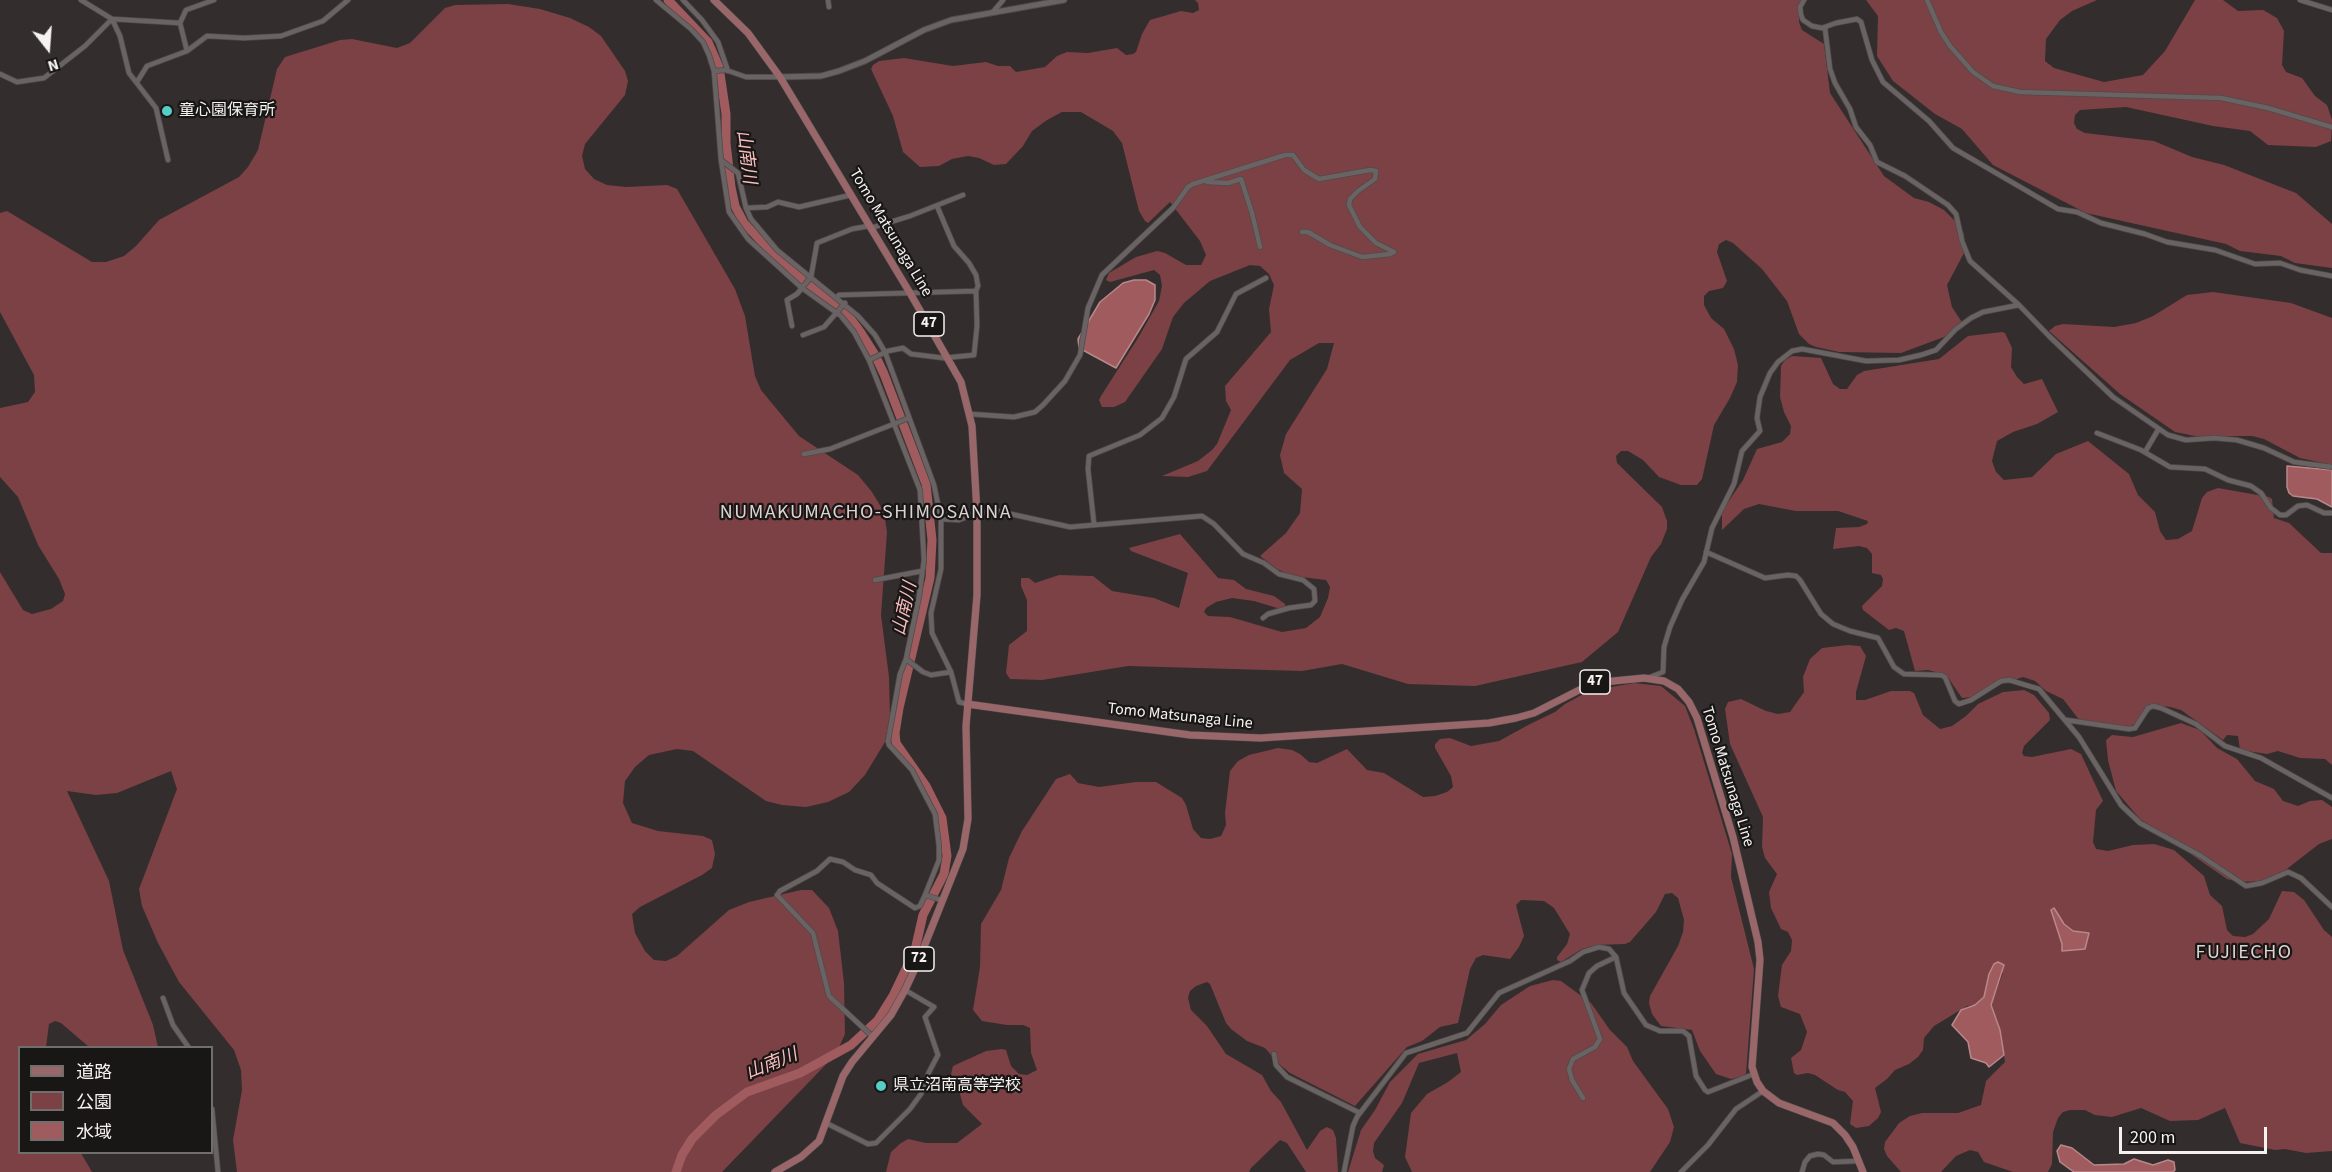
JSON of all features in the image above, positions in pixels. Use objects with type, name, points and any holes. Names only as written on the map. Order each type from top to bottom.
[{"type":"main road","name":"Tomo Matsunaga Line","points":[[714,0],[722,3],[762,49],[910,293],[961,382],[970,414],[977,513],[976,595],[967,704],[1190,735],[1260,738],[1489,723],[1534,713],[1593,682],[1617,679],[1664,681],[1678,689],[1689,702],[1697,718],[1728,819],[1758,942],[1760,960],[1752,1067],[1763,1091]]},
{"type":"main road","name":"72","points":[[776,1171],[812,1149],[819,1141],[843,1076],[872,1036],[891,1015],[918,962],[938,899],[963,849],[968,819],[967,704]]},
{"type":"main road","points":[[1763,1091],[1779,1103],[1833,1123],[1845,1135],[1863,1172]]},
{"type":"street","points":[[81,0],[112,19],[180,23]]},
{"type":"street","points":[[187,51],[180,23],[186,10],[214,0]]},
{"type":"street","points":[[136,82],[147,66],[187,51],[207,36],[262,38],[281,36],[323,21],[348,0]]},
{"type":"street","points":[[656,0],[703,42],[715,72],[722,161],[729,212],[747,239],[803,287],[837,312],[854,332],[870,359],[920,490],[924,529],[922,571],[907,660],[900,674],[888,741],[912,770],[935,814],[939,860],[926,895],[920,906],[915,908],[877,883],[871,875],[855,870],[850,864],[830,859],[817,871],[780,891],[777,895],[813,933],[829,996],[872,1036]]},
{"type":"street","points":[[683,0],[718,42],[727,70]]},
{"type":"street","points":[[828,0],[829,7]]},
{"type":"street","points":[[993,12],[1003,0]]},
{"type":"street","points":[[715,72],[727,70],[746,77],[821,76],[865,61],[938,24],[1064,0]]},
{"type":"street","points":[[1804,0],[1800,11],[1803,20],[1812,26],[1825,27],[1857,19],[1861,22],[1878,74],[1893,92],[1929,121],[1953,148],[2058,209],[2077,212],[2102,224],[2145,234],[2167,243],[2215,250],[2255,264],[2280,263],[2300,270],[2332,276]]},
{"type":"street","points":[[1927,0],[1941,33],[1950,46],[1973,72],[1993,86],[2020,92],[2221,98],[2268,108],[2332,127]]},
{"type":"street","points":[[2300,0],[2332,10]]},
{"type":"street","points":[[0,74],[17,82],[44,78],[85,46],[112,19]]},
{"type":"street","points":[[112,19],[120,36],[129,73],[156,108],[168,160]]},
{"type":"street","points":[[1825,27],[1834,83],[1877,162],[1905,176],[1948,205],[1956,214],[1962,241],[1970,261],[2114,397],[2158,430],[2186,440],[2237,440],[2264,448],[2295,462],[2332,466]]},
{"type":"street","points":[[970,414],[1014,417],[1035,412],[1043,405],[1065,381],[1077,362],[1084,342],[1088,308],[1102,275],[1173,207],[1188,187],[1285,155],[1293,155],[1304,170],[1319,179],[1370,170],[1376,171],[1375,179],[1350,199],[1349,205],[1360,227],[1376,243],[1394,252],[1362,257],[1330,245],[1308,232],[1302,232]]},
{"type":"street","points":[[722,161],[738,173],[746,208],[756,226],[777,250],[809,279],[837,298],[875,335],[934,485],[941,519],[941,569],[930,624],[951,672],[959,702],[967,704]]},
{"type":"street","points":[[1201,182],[1228,183],[1241,179],[1260,247]]},
{"type":"street","points":[[746,208],[767,207],[778,202],[799,207],[851,195]]},
{"type":"street","points":[[792,326],[787,300],[809,279],[817,243],[852,229],[870,227],[937,206],[963,195]]},
{"type":"street","points":[[870,359],[903,348],[911,354],[948,357],[974,355],[978,286],[976,275],[954,246],[937,206]]},
{"type":"street","points":[[1095,524],[1088,469],[1089,456],[1140,435],[1162,418],[1170,408],[1186,359],[1217,332],[1236,294],[1266,278]]},
{"type":"street","points":[[837,298],[839,295],[976,291]]},
{"type":"street","points":[[803,335],[824,327],[843,304]]},
{"type":"street","points":[[1646,679],[1663,672],[1664,647],[1670,627],[1682,600],[1704,562],[1712,528],[1734,484],[1742,451],[1760,431],[1757,410],[1763,389],[1778,362],[1792,351],[1813,350],[1866,361],[1899,360],[1936,350],[1956,328],[1983,312],[2019,305]]},
{"type":"street","points":[[804,454],[830,449],[908,419]]},
{"type":"street","points":[[2145,452],[2158,430]]},
{"type":"street","points":[[2097,433],[2145,452],[2170,466],[2205,469],[2228,480],[2251,486],[2261,493],[2271,508],[2280,515],[2286,515],[2298,506],[2307,505],[2324,513],[2332,513]]},
{"type":"street","points":[[941,519],[959,520],[977,513],[997,511],[1070,527],[1196,516],[1208,518],[1243,554],[1264,563],[1279,574],[1303,580],[1314,589],[1315,601],[1311,605],[1289,608],[1268,614],[1263,618]]},
{"type":"street","points":[[1706,552],[1766,578],[1796,576],[1821,614],[1833,624],[1878,638],[1894,667],[1904,674],[1945,677],[1955,701],[1959,704],[1971,700],[2001,681],[2009,680],[2039,689],[2066,720],[2097,764],[2111,793],[2140,823],[2201,856],[2246,886],[2262,884],[2288,872],[2301,878],[2332,907]]},
{"type":"street","points":[[875,580],[922,571]]},
{"type":"street","points":[[907,660],[922,672],[931,675],[951,672]]},
{"type":"street","points":[[2066,720],[2129,729],[2135,728],[2148,708],[2153,706],[2161,708],[2196,724],[2225,746],[2261,758],[2332,798]]},
{"type":"street","points":[[926,895],[938,899]]},
{"type":"street","points":[[1344,1172],[1353,1126],[1360,1113],[1406,1053],[1467,1033],[1499,993],[1559,966],[1583,952],[1599,947],[1609,949],[1616,957],[1624,993],[1646,1025],[1653,1030],[1683,1031],[1689,1036],[1696,1076],[1702,1088],[1708,1092],[1754,1074]]},
{"type":"street","points":[[1583,1098],[1572,1080],[1569,1069],[1573,1059],[1598,1045],[1600,1039],[1582,990],[1589,973],[1616,957]]},
{"type":"street","points":[[826,1123],[868,1144],[876,1143],[910,1109],[921,1094],[938,1055],[924,1017],[934,1007],[905,990]]},
{"type":"street","points":[[163,998],[173,1025],[188,1046]]},
{"type":"street","points":[[1274,1054],[1275,1065],[1287,1077],[1360,1113]]},
{"type":"street","points":[[1681,1172],[1708,1145],[1736,1109],[1763,1091]]},
{"type":"street","points":[[213,1118],[219,1172]]},
{"type":"street","points":[[1802,1172],[1810,1156],[1818,1154],[1824,1155],[1833,1162],[1858,1161]]},
{"type":"green space","points":[[1195,0],[1802,0],[1799,22],[1802,30],[1824,44],[1830,93],[1884,176],[1914,198],[1929,202],[1944,210],[1961,227],[1964,234],[1965,251],[1947,285],[1952,307],[1963,324],[1952,334],[1901,353],[1839,352],[1816,347],[1809,344],[1799,334],[1787,301],[1762,269],[1733,243],[1726,240],[1719,244],[1717,252],[1727,281],[1723,288],[1709,291],[1704,296],[1704,305],[1711,318],[1724,329],[1734,349],[1738,365],[1737,382],[1714,425],[1702,479],[1697,485],[1681,485],[1659,477],[1643,460],[1628,451],[1621,451],[1616,456],[1617,463],[1662,507],[1667,529],[1661,544],[1651,557],[1618,632],[1582,662],[1475,686],[1408,684],[1342,664],[1302,671],[1128,666],[1042,680],[1010,679],[1006,673],[1009,645],[1027,631],[1027,600],[1021,586],[1021,578],[1029,578],[1035,583],[1059,575],[1093,576],[1112,591],[1154,598],[1179,608],[1188,573],[1131,551],[1129,548],[1180,534],[1218,578],[1234,580],[1246,589],[1274,596],[1285,604],[1285,608],[1277,608],[1254,601],[1232,598],[1216,602],[1206,608],[1204,612],[1208,616],[1230,617],[1282,632],[1306,628],[1320,617],[1330,587],[1326,580],[1292,576],[1277,569],[1260,556],[1286,533],[1300,513],[1302,489],[1284,473],[1280,455],[1286,434],[1327,369],[1334,343],[1319,343],[1290,360],[1207,471],[1188,477],[1162,476],[1198,461],[1217,444],[1231,410],[1226,401],[1225,386],[1271,332],[1269,309],[1274,285],[1269,274],[1260,266],[1250,265],[1210,281],[1184,303],[1173,317],[1162,349],[1125,402],[1114,407],[1102,407],[1099,400],[1159,301],[1162,286],[1160,275],[1154,270],[1110,282],[1106,280],[1109,273],[1136,257],[1157,251],[1186,265],[1201,265],[1206,255],[1200,241],[1170,202],[1148,223],[1145,221],[1139,211],[1122,143],[1113,131],[1081,112],[1062,112],[1047,120],[1032,131],[1023,146],[1006,164],[994,165],[968,156],[952,159],[939,166],[920,167],[903,152],[893,116],[871,69],[879,61],[904,58],[953,66],[986,62],[998,66],[1010,66],[1016,72],[1045,67],[1057,56],[1067,52],[1088,53],[1117,48],[1126,55],[1133,54],[1150,20],[1181,11],[1193,13],[1199,10]]},
{"type":"green space","points":[[1866,0],[2097,0],[2072,11],[2060,20],[2046,39],[2045,61],[2054,68],[2104,82],[2143,75],[2165,51],[2195,0],[2223,0],[2238,11],[2263,10],[2277,18],[2284,31],[2282,65],[2286,72],[2302,78],[2315,96],[2327,105],[2332,120],[2331,141],[2316,147],[2268,145],[2250,131],[2213,126],[2126,107],[2080,110],[2075,115],[2074,123],[2077,129],[2085,133],[2154,141],[2192,157],[2224,165],[2296,193],[2332,224],[2332,268],[2295,263],[2281,256],[2240,251],[2226,244],[2086,213],[1993,165],[1962,129],[1935,114],[1893,81],[1877,56],[1878,16]]},
{"type":"green space","points":[[508,4],[540,9],[570,18],[601,36],[625,71],[628,81],[625,95],[585,144],[582,156],[585,169],[594,179],[607,185],[626,187],[667,185],[677,189],[735,289],[745,316],[755,376],[761,390],[799,436],[858,475],[884,512],[887,532],[881,615],[889,677],[890,716],[885,742],[865,775],[849,792],[828,802],[806,807],[782,805],[766,801],[693,751],[677,749],[649,755],[635,767],[625,781],[623,803],[632,823],[658,831],[703,836],[712,840],[715,854],[712,868],[640,907],[632,914],[635,933],[645,951],[654,960],[666,961],[677,956],[729,910],[749,902],[801,890],[812,890],[829,908],[838,931],[844,983],[845,1034],[836,1054],[722,1172],[237,1172],[233,1140],[242,1090],[241,1070],[234,1050],[179,982],[158,943],[142,906],[139,889],[177,789],[171,771],[117,793],[96,795],[67,791],[109,881],[123,950],[153,1025],[158,1046],[88,1046],[61,1023],[55,1021],[49,1024],[46,1046],[18,1046],[18,1154],[82,1154],[92,1172],[0,1172],[0,572],[23,610],[32,614],[51,609],[63,601],[65,594],[59,579],[38,545],[18,497],[0,477],[0,408],[28,402],[35,392],[34,375],[0,312],[0,213],[7,211],[92,262],[106,262],[124,256],[159,220],[239,177],[248,167],[258,150],[277,69],[285,57],[340,40],[352,39],[397,48],[410,43],[445,8],[455,5]]},
{"type":"green space","points":[[2213,292],[2291,303],[2332,318],[2332,465],[2300,458],[2264,439],[2252,436],[2195,436],[2175,432],[2120,394],[2049,331],[2063,324],[2114,327],[2136,323],[2153,316],[2187,295]]},
{"type":"green space","points":[[2005,333],[2012,348],[2011,367],[2017,377],[2024,384],[2042,379],[2058,412],[2037,424],[2013,432],[1997,441],[1992,461],[1996,472],[2004,480],[2032,477],[2056,454],[2088,441],[2129,474],[2138,495],[2155,512],[2160,531],[2166,540],[2178,539],[2192,531],[2202,498],[2207,492],[2218,488],[2269,497],[2272,499],[2274,518],[2289,523],[2321,553],[2332,553],[2332,765],[2325,759],[2300,758],[2278,751],[2267,754],[2240,750],[2238,736],[2227,735],[2223,740],[2181,710],[2170,707],[2156,705],[2140,721],[2129,727],[2080,721],[2063,699],[2046,691],[2035,681],[2023,677],[1998,685],[1974,697],[1962,698],[1947,676],[1928,670],[1915,671],[1904,631],[1896,628],[1889,630],[1863,610],[1862,606],[1882,586],[1881,575],[1872,573],[1872,554],[1867,548],[1859,546],[1833,549],[1836,528],[1859,527],[1867,524],[1868,521],[1838,511],[1796,511],[1759,504],[1744,509],[1722,530],[1722,511],[1743,480],[1757,449],[1782,442],[1790,434],[1791,426],[1780,397],[1781,366],[1785,360],[1792,356],[1821,358],[1833,384],[1840,389],[1847,389],[1857,375],[1864,371],[1939,359],[1968,336]]},
{"type":"green space","points":[[1860,646],[1866,656],[1856,700],[1865,700],[1891,691],[1910,691],[1914,693],[1923,715],[1940,729],[1952,726],[1978,704],[2003,692],[2024,690],[2034,695],[2049,713],[2050,720],[2024,746],[2022,753],[2024,756],[2032,757],[2071,749],[2081,754],[2103,801],[2096,810],[2093,842],[2096,849],[2108,851],[2133,845],[2154,844],[2174,850],[2204,876],[2210,895],[2222,906],[2227,930],[2233,936],[2245,937],[2253,934],[2269,919],[2282,891],[2294,892],[2304,900],[2324,930],[2332,937],[2332,1151],[2306,1153],[2240,1143],[2225,1108],[2198,1120],[2170,1121],[2141,1108],[2112,1117],[2095,1115],[2085,1110],[2070,1110],[2063,1112],[2058,1118],[2053,1132],[2052,1164],[2048,1172],[2013,1172],[1984,1162],[1978,1152],[1970,1150],[1956,1156],[1941,1172],[1901,1172],[1884,1149],[1885,1142],[1899,1123],[1910,1116],[1922,1113],[1958,1113],[1981,1105],[1986,1081],[2005,1062],[2000,1030],[1991,1005],[2003,973],[1989,974],[1984,997],[1975,1005],[1967,1006],[1934,1026],[1924,1038],[1923,1050],[1918,1057],[1895,1070],[1875,1088],[1881,1112],[1869,1126],[1856,1128],[1850,1124],[1853,1101],[1845,1092],[1815,1075],[1794,1073],[1791,1058],[1801,1050],[1807,1032],[1800,1014],[1781,1007],[1778,996],[1782,965],[1791,951],[1792,940],[1788,932],[1781,929],[1771,908],[1769,892],[1777,874],[1765,858],[1762,847],[1763,817],[1730,744],[1725,709],[1728,702],[1741,699],[1766,711],[1778,714],[1790,712],[1804,692],[1803,677],[1810,659],[1822,648]]},
{"type":"green space","points":[[1634,683],[1661,686],[1685,706],[1732,854],[1731,877],[1754,969],[1746,1074],[1743,1076],[1731,1079],[1716,1074],[1700,1051],[1692,1030],[1661,1026],[1652,1014],[1650,996],[1678,946],[1683,932],[1684,920],[1678,898],[1672,893],[1665,894],[1656,912],[1630,942],[1582,949],[1561,962],[1557,960],[1557,957],[1567,944],[1570,934],[1554,908],[1544,901],[1521,900],[1516,905],[1524,936],[1510,959],[1483,955],[1476,958],[1470,969],[1458,1023],[1440,1027],[1422,1041],[1407,1047],[1355,1106],[1290,1073],[1265,1048],[1247,1041],[1231,1029],[1226,1023],[1210,984],[1207,982],[1190,991],[1188,998],[1191,1010],[1207,1026],[1226,1054],[1262,1075],[1271,1091],[1281,1102],[1307,1150],[1320,1131],[1327,1127],[1333,1130],[1336,1138],[1338,1172],[1306,1172],[1287,1143],[1280,1140],[1249,1172],[886,1172],[891,1152],[908,1139],[926,1143],[957,1143],[982,1124],[963,1105],[958,1087],[951,1074],[953,1066],[986,1051],[1002,1049],[1006,1050],[1011,1066],[1019,1074],[1027,1075],[1037,1070],[1031,1053],[1030,1028],[1023,1025],[982,1021],[973,1010],[980,967],[981,924],[1001,890],[1009,858],[1022,831],[1056,779],[1070,774],[1078,783],[1099,787],[1156,782],[1182,798],[1193,829],[1201,838],[1210,839],[1221,836],[1226,825],[1225,813],[1230,771],[1238,761],[1249,755],[1278,748],[1292,750],[1309,762],[1317,763],[1347,749],[1367,770],[1384,773],[1423,797],[1435,796],[1453,787],[1451,776],[1435,748],[1435,744],[1440,739],[1450,738],[1471,746],[1499,741],[1555,712],[1589,691]]},
{"type":"green space","points":[[2181,723],[2200,730],[2217,748],[2237,759],[2255,781],[2274,789],[2283,801],[2298,806],[2310,801],[2322,800],[2332,807],[2332,839],[2319,844],[2274,879],[2238,882],[2227,879],[2140,819],[2116,791],[2108,760],[2106,740],[2112,735],[2133,737]]},
{"type":"green space","points":[[1553,980],[1561,981],[1591,1003],[1610,1030],[1627,1047],[1633,1061],[1668,1109],[1674,1127],[1670,1142],[1650,1172],[1412,1172],[1405,1157],[1411,1113],[1427,1094],[1461,1072],[1457,1053],[1419,1063],[1402,1103],[1374,1143],[1375,1158],[1384,1165],[1382,1172],[1348,1172],[1361,1130],[1390,1082],[1418,1054],[1466,1040],[1485,1024],[1501,1005],[1530,986]]},
{"type":"water","points":[[1146,280],[1155,285],[1155,300],[1116,368],[1079,348],[1078,339],[1100,302],[1123,283]]},
{"type":"water","points":[[2287,466],[2332,470],[2332,507],[2317,499],[2293,496],[2289,493]]},
{"type":"water","points":[[2054,908],[2064,924],[2073,931],[2089,933],[2085,949],[2062,951],[2062,944],[2051,910]]},
{"type":"water","points":[[1998,962],[2004,965],[1991,1005],[2000,1030],[2004,1055],[1989,1067],[1986,1063],[1971,1058],[1968,1042],[1952,1025],[1961,1010],[1975,1005],[1984,997],[1989,974],[1994,964]]},
{"type":"water","points":[[2061,1145],[2072,1148],[2094,1165],[2124,1164],[2134,1159],[2153,1165],[2168,1160],[2174,1162],[2175,1170],[2173,1172],[2074,1172],[2060,1162],[2057,1151]]},
{"type":"waterway","name":"山南川","points":[[668,0],[708,42],[719,67],[726,114],[726,143],[731,187],[735,206],[744,223],[780,261],[850,318],[861,333],[884,374],[926,484],[932,540],[930,578],[895,733],[896,743],[926,786],[942,818],[947,856],[944,874],[923,915],[915,950],[893,996],[878,1020],[851,1045],[800,1073],[747,1092],[716,1115],[692,1139],[682,1155],[676,1172]]},
{"type":"place","name":"童心園保育所","points":[[167,111]]},
{"type":"place","name":"県立沼南高等学校","points":[[881,1086]]},
{"type":"district","name":"NUMAKUMACHO-SHIMOSANNA","points":[[866,514]]},
{"type":"district","name":"FUJIECHO","points":[[2244,954]]}]
